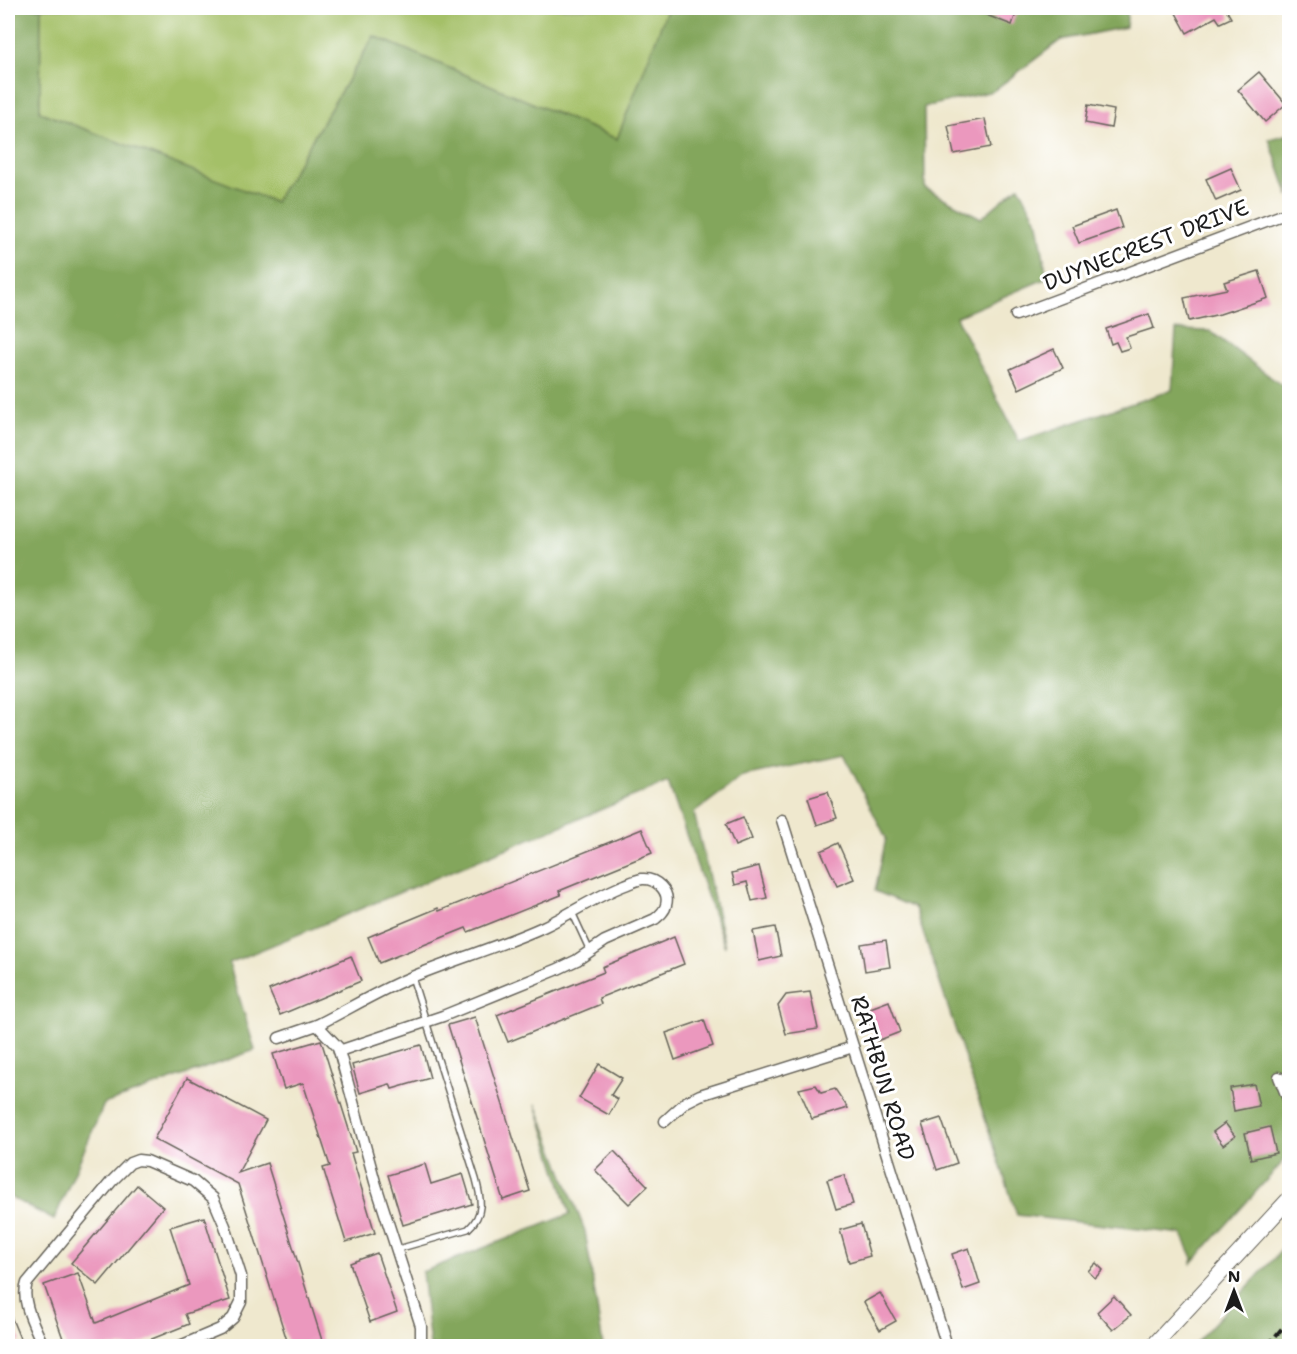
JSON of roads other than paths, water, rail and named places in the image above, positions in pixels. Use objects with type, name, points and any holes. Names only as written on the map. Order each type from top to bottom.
[{"type":"main road","points":[[1153,1347],[1290,1198]]},
{"type":"street","name":"DUYNECREST DRIVE","points":[[1016,315],[1290,212]]},
{"type":"street","name":"RATHBUN ROAD","points":[[782,820],[947,1347]]},
{"type":"street","points":[[279,1038],[317,1024],[412,977],[516,939],[572,912],[600,895],[641,879],[657,883],[667,897],[662,914],[655,919],[605,941],[577,960],[556,970],[427,1022],[339,1051]]},
{"type":"street","points":[[317,1024],[338,1047],[375,1182],[421,1326],[421,1347]]},
{"type":"street","points":[[665,1121],[686,1102],[700,1095],[853,1047]]},
{"type":"street","points":[[1280,1077],[1290,1104]]},
{"type":"street","points":[[43,1347],[24,1300],[27,1283],[111,1182],[130,1163],[138,1160],[147,1161],[193,1181],[207,1191],[218,1206],[241,1276],[241,1302],[233,1318],[220,1329],[180,1347]]},
{"type":"lane","points":[[572,912],[590,951]]},
{"type":"lane","points":[[398,1249],[468,1229],[474,1223],[481,1208],[476,1179],[412,977]]},
{"type":"railway","points":[[1267,1346],[1290,1319]]}]
